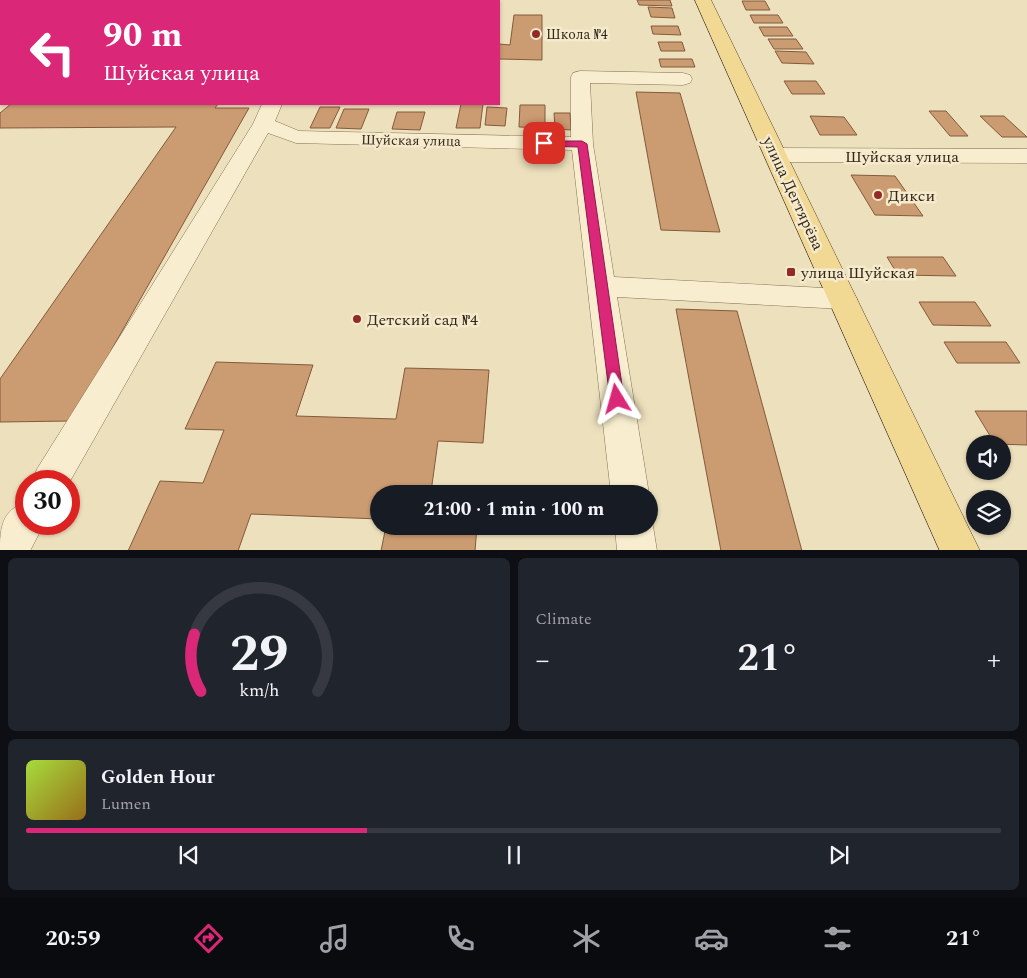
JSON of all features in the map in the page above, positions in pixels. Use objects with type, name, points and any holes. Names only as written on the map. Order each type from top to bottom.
[{"type":"main road","name":"улица Дегтярёва","points":[[703,0],[960,550]]},
{"type":"street","points":[[629,485],[582,144],[580,77],[682,79]]},
{"type":"street","name":"Шуйская улица","points":[[268,114],[296,137],[582,144]]},
{"type":"street","points":[[57,470],[268,114]]},
{"type":"street","name":"Шуйская улица","points":[[777,155],[1027,156]]},
{"type":"street","points":[[602,286],[844,300]]},
{"type":"street","points":[[8,550],[17,535]]},
{"type":"street","points":[[635,535],[637,550]]},
{"type":"building","points":[[637,0],[670,0],[672,6],[639,5]]},
{"type":"building","points":[[742,1],[765,1],[770,10],[746,10]]},
{"type":"building","points":[[648,7],[672,8],[675,18],[651,17]]},
{"type":"building","points":[[514,15],[542,15],[542,60],[500,59],[500,44],[510,45]]},
{"type":"building","points":[[750,15],[778,15],[783,23],[754,23]]},
{"type":"building","points":[[651,26],[678,26],[681,35],[653,34]]},
{"type":"building","points":[[759,27],[787,27],[793,36],[764,36]]},
{"type":"building","points":[[768,39],[796,39],[803,49],[774,49]]},
{"type":"building","points":[[658,42],[682,42],[685,51],[661,51]]},
{"type":"building","points":[[775,51],[806,52],[814,64],[782,63]]},
{"type":"building","points":[[659,59],[692,59],[695,67],[661,67]]},
{"type":"building","points":[[784,81],[816,81],[825,94],[792,94]]},
{"type":"building","points":[[636,92],[680,93],[720,232],[661,230]]},
{"type":"building","points":[[10,105],[217,105],[215,108],[249,108],[71,421],[0,422],[0,379],[176,127],[0,128],[0,113]]},
{"type":"building","points":[[461,105],[483,105],[480,128],[456,128]]},
{"type":"building","points":[[520,105],[545,105],[545,128],[519,127]]},
{"type":"building","points":[[320,107],[340,107],[330,128],[310,128]]},
{"type":"building","points":[[487,107],[507,108],[505,126],[485,125]]},
{"type":"building","points":[[344,109],[369,109],[361,129],[336,128]]},
{"type":"building","points":[[929,111],[946,111],[968,136],[950,136]]},
{"type":"building","points":[[397,112],[425,112],[420,130],[392,129]]},
{"type":"building","points":[[554,113],[570,113],[571,130],[555,129]]},
{"type":"building","points":[[810,116],[844,117],[857,135],[820,135]]},
{"type":"building","points":[[980,116],[1004,116],[1027,137],[1002,137]]},
{"type":"building","points":[[851,175],[895,176],[923,216],[875,215]]},
{"type":"building","points":[[887,257],[943,257],[956,276],[898,275]]},
{"type":"building","points":[[919,302],[975,302],[991,326],[933,325]]},
{"type":"building","points":[[676,309],[737,311],[802,550],[721,550]]},
{"type":"building","points":[[944,342],[1006,342],[1020,363],[957,363]]},
{"type":"building","points":[[216,362],[313,365],[296,416],[396,419],[405,368],[489,370],[483,443],[438,441],[432,485],[370,485],[370,519],[251,514],[238,550],[128,550],[160,481],[203,483],[224,430],[185,429]]},
{"type":"building","points":[[975,411],[1027,411],[1027,445],[1011,444],[1011,435],[990,435]]},
{"type":"building","points":[[384,535],[476,535],[475,550],[381,550]]},
{"type":"place","name":"Школа №4","points":[[536,34]]},
{"type":"place","name":"Дикси","points":[[878,195]]},
{"type":"place","name":"улица Шуйская","points":[[791,272]]},
{"type":"place","name":"Детский сад №4","points":[[357,319]]},
{"type":"route","points":[[544,143],[582,144],[617,399]]}]
